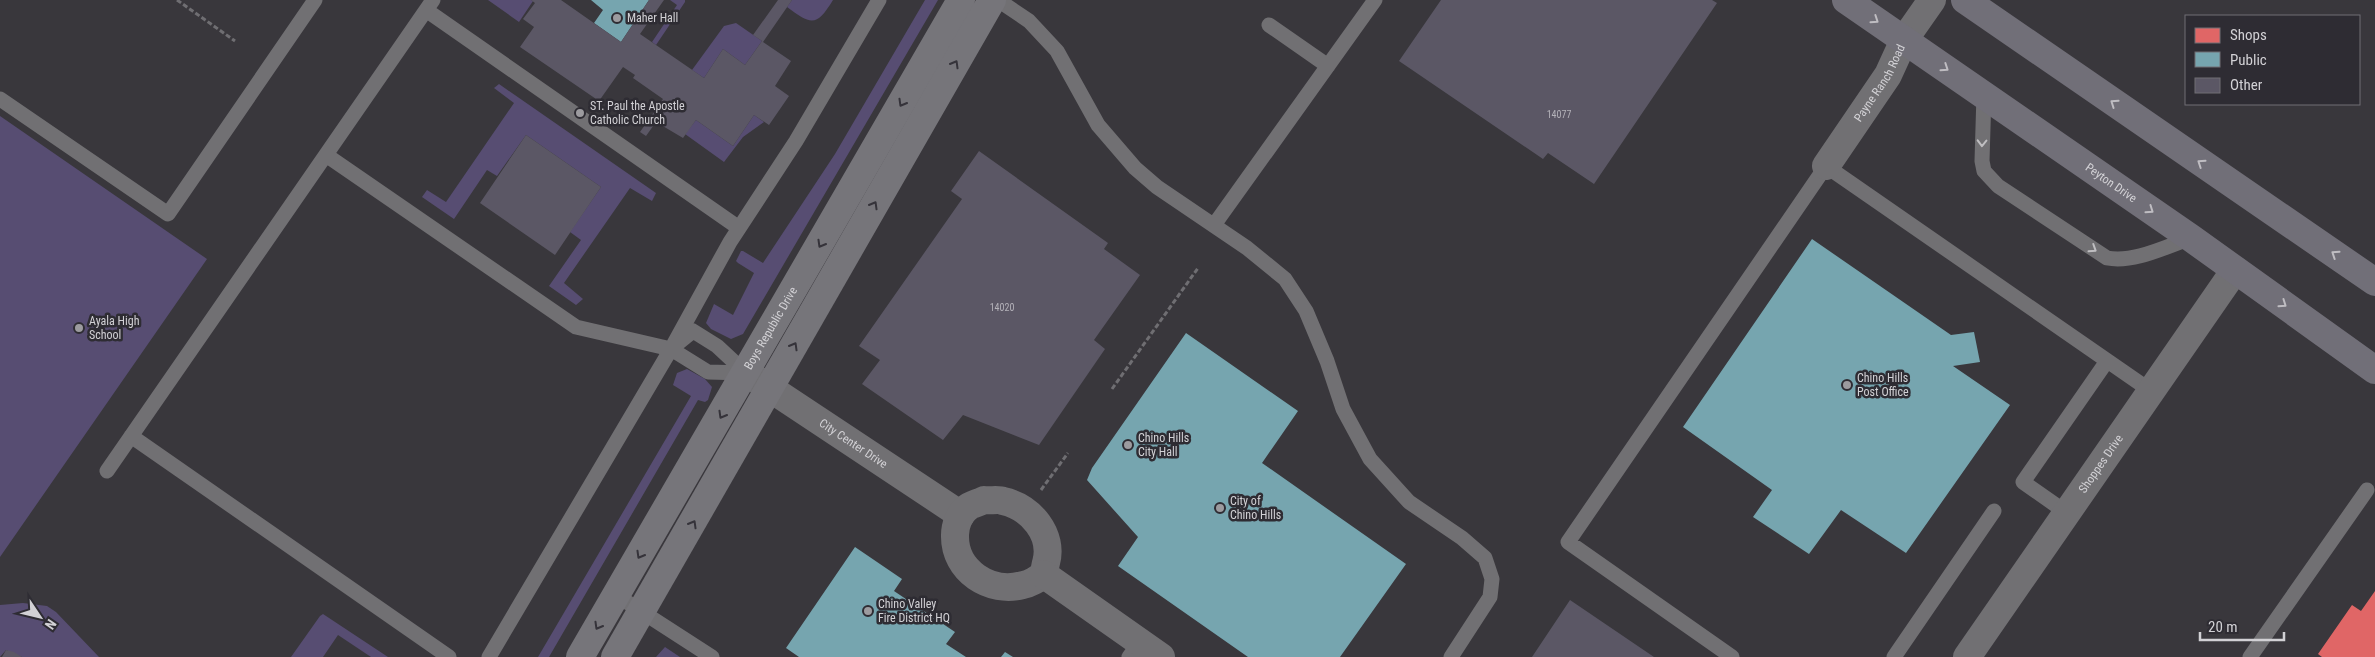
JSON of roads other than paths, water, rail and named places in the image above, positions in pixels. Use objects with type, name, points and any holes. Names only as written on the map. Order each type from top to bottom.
[{"type":"main road","name":"Boys Republic Drive","points":[[580,657],[961,0]]},
{"type":"main road","points":[[615,657],[992,0]]},
{"type":"main road","name":"Peyton Drive","points":[[1846,0],[2191,238],[2375,370]]},
{"type":"main road","points":[[1965,0],[2375,282]]},
{"type":"street","name":"Payne Ranch Road","points":[[1826,166],[1888,75],[1904,40],[1932,0]]},
{"type":"street","name":"Shoppes Drive","points":[[1967,657],[2235,270]]},
{"type":"street","name":"City Center Drive","points":[[746,373],[961,515]]},
{"type":"street","points":[[984,500],[1003,501],[1020,508],[1036,520],[1045,534],[1049,553],[1043,574],[1028,584],[1010,589],[991,585],[975,576],[961,563],[955,545],[955,526],[961,515],[967,507],[984,500]]},
{"type":"street","points":[[1043,574],[1143,652]]},
{"type":"lane","points":[[0,99],[168,214],[315,0]]},
{"type":"lane","points":[[489,657],[671,349],[739,228],[796,141],[879,0]]},
{"type":"lane","points":[[998,0],[1030,21],[1057,51],[1098,125],[1135,168],[1157,186],[1274,268],[1296,293],[1306,311],[1354,434],[1370,459],[1386,479],[1409,502],[1486,558],[1492,579],[1490,597],[1481,614],[1451,657]]},
{"type":"lane","points":[[1214,225],[1375,0]]},
{"type":"lane","points":[[107,471],[429,5],[739,228]]},
{"type":"lane","points":[[1269,25],[1328,66]]},
{"type":"lane","points":[[1984,94],[1982,161],[1984,171],[1998,186],[2107,258],[2118,260],[2191,238]]},
{"type":"lane","points":[[326,155],[576,327],[671,349],[708,372],[746,373]]},
{"type":"lane","points":[[1732,657],[1568,542],[1826,166],[2151,391]]},
{"type":"lane","points":[[671,349],[693,331],[716,346],[746,373]]},
{"type":"lane","points":[[2067,513],[2023,482],[2107,361]]},
{"type":"lane","points":[[131,436],[449,657]]},
{"type":"lane","points":[[2250,657],[2367,490]]},
{"type":"lane","points":[[1894,657],[1994,511]]},
{"type":"lane","points":[[616,595],[712,657]]},
{"type":"place","name":"Maher Hall","points":[[617,18]]},
{"type":"place","name":"ST. Paul the Apostle Catholic Church","points":[[580,113]]},
{"type":"place","name":"Ayala High School","points":[[79,328]]},
{"type":"place","name":"Chino Hills Post Office","points":[[1847,385]]},
{"type":"place","name":"Chino Hills City Hall","points":[[1128,445]]},
{"type":"place","name":"City of Chino Hills","points":[[1220,508]]},
{"type":"place","name":"Chino Valley Fire District HQ","points":[[868,611]]}]
